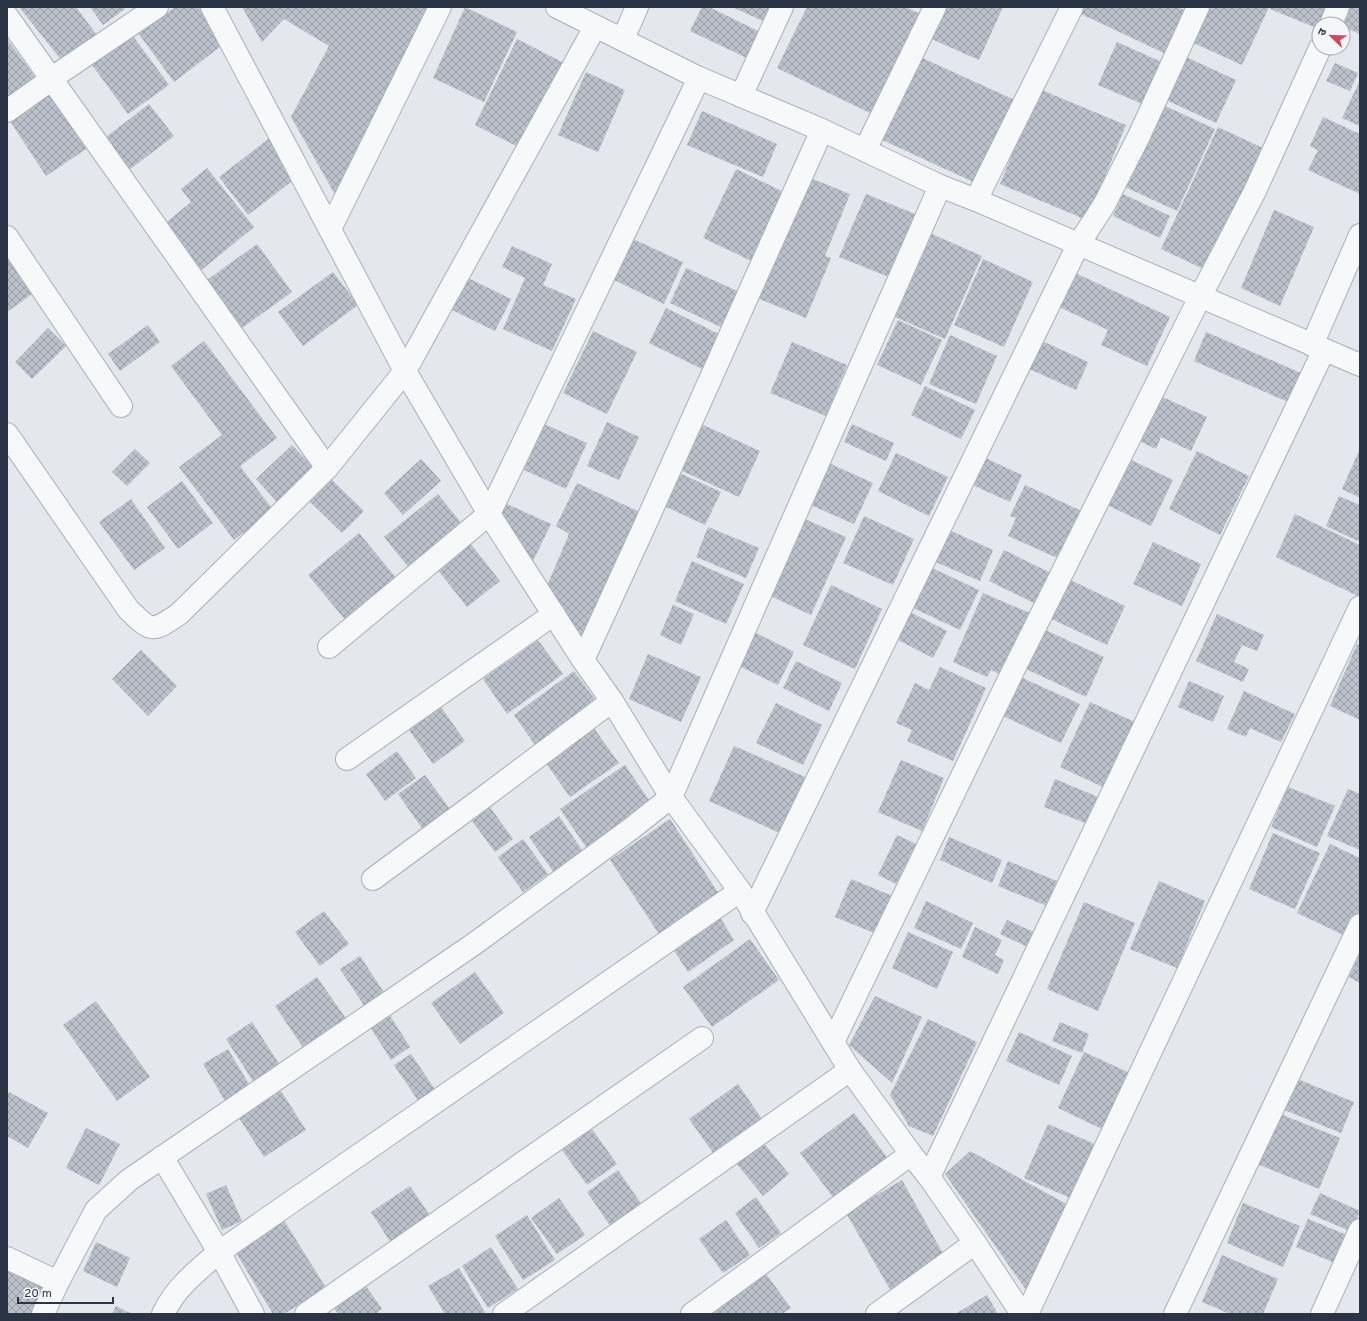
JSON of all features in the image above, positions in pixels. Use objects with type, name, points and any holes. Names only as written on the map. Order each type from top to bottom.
[{"type":"street","points":[[212,7],[405,370],[489,514],[583,660],[612,701],[671,797],[740,891],[752,913],[850,1070],[975,1242],[1022,1314]]},
{"type":"street","points":[[330,229],[440,7]]},
{"type":"street","points":[[557,7],[699,78],[822,130],[940,186],[976,200],[1360,365]]},
{"type":"street","points":[[623,39],[637,7]]},
{"type":"street","points":[[741,96],[782,7]]},
{"type":"street","points":[[865,150],[935,7]]},
{"type":"street","points":[[976,200],[1072,7]]},
{"type":"street","points":[[752,913],[1078,245],[1104,206],[1139,136],[1198,7]]},
{"type":"street","points":[[7,111],[147,10]]},
{"type":"street","points":[[7,16],[327,468]]},
{"type":"street","points":[[7,434],[128,609],[139,621],[148,627],[158,628],[179,614],[327,468],[405,370],[596,27]]},
{"type":"street","points":[[833,1042],[1014,669],[1200,297],[1255,191],[1316,56]]},
{"type":"street","points":[[330,647],[489,514],[699,78]]},
{"type":"street","points":[[583,660],[822,130]]},
{"type":"street","points":[[43,1314],[96,1210],[128,1180],[474,944],[632,828],[671,797],[940,186]]},
{"type":"street","points":[[929,1177],[1318,347],[1360,235]]},
{"type":"street","points":[[7,237],[121,406]]},
{"type":"street","points":[[1027,1314],[1360,607]]},
{"type":"street","points":[[347,760],[554,614]]},
{"type":"street","points":[[373,879],[612,701]]},
{"type":"street","points":[[163,1314],[173,1296],[185,1282],[218,1252],[740,891]]},
{"type":"street","points":[[1175,1314],[1360,925]]},
{"type":"street","points":[[306,1314],[702,1038]]},
{"type":"street","points":[[504,1314],[850,1070]]},
{"type":"street","points":[[692,1314],[911,1154]]},
{"type":"street","points":[[162,1157],[253,1314]]},
{"type":"street","points":[[1322,1314],[1360,1230]]},
{"type":"street","points":[[876,1314],[975,1242]]},
{"type":"street","points":[[7,1258],[58,1282]]},
{"type":"building","points":[[19,7],[76,7],[96,34],[62,61]]},
{"type":"building","points":[[90,7],[123,7],[125,9],[103,25]]},
{"type":"building","points":[[175,7],[198,7],[225,43],[174,82],[139,34]]},
{"type":"building","points":[[242,7],[439,7],[337,198],[291,117],[329,46],[284,19],[262,42]]},
{"type":"building","points":[[465,7],[517,32],[484,102],[433,78]]},
{"type":"building","points":[[702,7],[709,7],[762,33],[749,59],[690,31]]},
{"type":"building","points":[[732,7],[772,7],[765,22]]},
{"type":"building","points":[[807,7],[906,7],[922,15],[874,115],[777,68]]},
{"type":"building","points":[[941,7],[1003,7],[979,60],[927,37]]},
{"type":"building","points":[[1082,7],[1178,7],[1185,10],[1164,53],[1079,13]]},
{"type":"building","points":[[1202,7],[1269,7],[1242,65],[1187,40]]},
{"type":"building","points":[[1271,7],[1333,7],[1329,16],[1311,16],[1311,26],[1270,9]]},
{"type":"building","points":[[1342,7],[1360,7],[1360,34],[1351,30],[1351,16],[1339,16]]},
{"type":"building","points":[[133,36],[169,85],[128,114],[92,65]]},
{"type":"building","points":[[7,39],[35,77],[7,97]]},
{"type":"building","points":[[517,39],[564,63],[522,149],[475,125]]},
{"type":"building","points":[[1117,42],[1166,64],[1147,106],[1098,85]]},
{"type":"building","points":[[918,56],[1019,102],[980,185],[880,139]]},
{"type":"building","points":[[1184,56],[1236,80],[1216,123],[1164,99]]},
{"type":"building","points":[[1335,63],[1358,73],[1350,91],[1326,81]]},
{"type":"building","points":[[586,72],[625,90],[598,152],[558,135]]},
{"type":"building","points":[[1360,80],[1360,126],[1342,118]]},
{"type":"building","points":[[1039,89],[1126,125],[1087,220],[1000,184]]},
{"type":"building","points":[[50,94],[86,149],[46,176],[10,121]]},
{"type":"building","points":[[149,104],[174,136],[125,173],[101,141]]},
{"type":"building","points":[[1163,105],[1215,129],[1177,211],[1125,187]]},
{"type":"building","points":[[702,111],[777,144],[763,177],[687,145]]},
{"type":"building","points":[[1323,117],[1360,134],[1360,194],[1308,170],[1318,150],[1310,146]]},
{"type":"building","points":[[1218,127],[1267,150],[1210,272],[1161,249]]},
{"type":"building","points":[[271,137],[300,175],[248,215],[219,177]]},
{"type":"building","points":[[207,168],[254,227],[199,272],[162,226],[191,202],[181,189]]},
{"type":"building","points":[[736,169],[788,194],[756,263],[703,238]]},
{"type":"building","points":[[808,177],[850,194],[825,256],[831,258],[806,318],[755,297]]},
{"type":"building","points":[[866,194],[920,216],[894,279],[839,257]]},
{"type":"building","points":[[1123,194],[1170,216],[1160,238],[1113,216]]},
{"type":"building","points":[[1274,210],[1314,227],[1280,306],[1241,288]]},
{"type":"building","points":[[932,234],[982,256],[945,339],[895,317]]},
{"type":"building","points":[[633,239],[683,262],[664,304],[614,280]]},
{"type":"building","points":[[257,244],[292,292],[242,328],[207,280]]},
{"type":"building","points":[[512,246],[552,264],[543,285],[576,299],[552,351],[503,329],[525,278],[502,267]]},
{"type":"building","points":[[11,257],[35,292],[7,312],[7,260]]},
{"type":"building","points":[[983,259],[1033,282],[1004,347],[954,325]]},
{"type":"building","points":[[686,268],[742,293],[725,329],[670,303]]},
{"type":"building","points":[[1071,271],[1170,317],[1147,366],[1101,345],[1108,330],[1055,305]]},
{"type":"building","points":[[333,272],[358,305],[303,346],[278,312]]},
{"type":"building","points":[[466,277],[511,299],[495,331],[450,309]]},
{"type":"building","points":[[666,308],[721,335],[704,370],[649,343]]},
{"type":"building","points":[[898,320],[942,340],[921,385],[877,365]]},
{"type":"building","points":[[148,325],[160,342],[120,371],[108,354]]},
{"type":"building","points":[[48,328],[66,346],[32,379],[15,362]]},
{"type":"building","points":[[593,331],[637,352],[607,414],[563,393]]},
{"type":"building","points":[[1206,332],[1301,373],[1288,402],[1194,361]]},
{"type":"building","points":[[950,335],[997,356],[976,404],[929,384]]},
{"type":"building","points":[[1040,340],[1088,362],[1076,390],[1027,368]]},
{"type":"building","points":[[204,341],[277,438],[240,466],[273,510],[234,540],[179,467],[222,435],[171,366]]},
{"type":"building","points":[[792,342],[847,365],[826,416],[770,393]]},
{"type":"building","points":[[925,386],[975,410],[961,439],[911,415]]},
{"type":"building","points":[[1158,395],[1207,417],[1191,451],[1161,437],[1156,449],[1137,440]]},
{"type":"building","points":[[607,422],[639,437],[619,480],[587,466]]},
{"type":"building","points":[[544,424],[587,443],[566,489],[524,470]]},
{"type":"building","points":[[701,424],[760,451],[739,497],[680,470]]},
{"type":"building","points":[[852,424],[894,443],[886,461],[844,442]]},
{"type":"building","points":[[292,445],[316,470],[279,504],[256,479]]},
{"type":"building","points":[[135,449],[150,463],[127,486],[112,472]]},
{"type":"building","points":[[1197,451],[1249,476],[1220,535],[1169,509]]},
{"type":"building","points":[[1359,451],[1360,452],[1360,498],[1342,489]]},
{"type":"building","points":[[896,453],[948,477],[929,516],[878,491]]},
{"type":"building","points":[[979,455],[1022,475],[1010,502],[966,482]]},
{"type":"building","points":[[1127,458],[1173,480],[1151,526],[1105,504]]},
{"type":"building","points":[[421,459],[441,481],[403,515],[384,493]]},
{"type":"building","points":[[824,461],[873,483],[854,524],[806,503]]},
{"type":"building","points":[[675,471],[721,492],[705,525],[660,504]]},
{"type":"building","points":[[330,478],[364,511],[342,533],[308,500]]},
{"type":"building","points":[[182,481],[213,523],[178,549],[147,507]]},
{"type":"building","points":[[577,483],[644,514],[583,646],[547,586],[569,534],[556,526]]},
{"type":"building","points":[[1025,485],[1086,513],[1064,561],[1008,536],[1016,518],[1010,516]]},
{"type":"building","points":[[438,494],[462,524],[409,568],[384,537]]},
{"type":"building","points":[[1339,496],[1360,505],[1360,542],[1326,526]]},
{"type":"building","points":[[131,499],[165,548],[134,570],[99,522]]},
{"type":"building","points":[[507,504],[551,524],[533,561],[496,516]]},
{"type":"building","points":[[1295,514],[1360,545],[1360,592],[1358,596],[1276,557]]},
{"type":"building","points":[[864,516],[914,539],[893,585],[843,563]]},
{"type":"building","points":[[800,517],[846,537],[811,615],[766,594]]},
{"type":"building","points":[[708,527],[759,548],[746,578],[696,557]]},
{"type":"building","points":[[947,529],[993,550],[980,581],[933,561]]},
{"type":"building","points":[[359,533],[398,580],[347,622],[308,575]]},
{"type":"building","points":[[1153,542],[1201,564],[1182,606],[1133,584]]},
{"type":"building","points":[[470,543],[500,581],[467,607],[437,569]]},
{"type":"building","points":[[1004,550],[1053,574],[1038,605],[989,581]]},
{"type":"building","points":[[692,561],[744,584],[726,624],[675,601]]},
{"type":"building","points":[[930,567],[979,590],[960,630],[911,607]]},
{"type":"building","points":[[1064,577],[1125,606],[1107,645],[1045,616]]},
{"type":"building","points":[[831,585],[882,609],[855,669],[803,645]]},
{"type":"building","points":[[983,593],[1030,613],[1003,676],[991,670],[987,677],[953,662]]},
{"type":"building","points":[[673,605],[694,614],[681,645],[660,635]]},
{"type":"building","points":[[908,611],[947,631],[933,658],[894,638]]},
{"type":"building","points":[[1217,614],[1264,635],[1257,651],[1242,645],[1234,662],[1249,669],[1243,682],[1196,661]]},
{"type":"building","points":[[1043,629],[1104,657],[1086,697],[1024,668]]},
{"type":"building","points":[[752,631],[794,652],[778,685],[735,664]]},
{"type":"building","points":[[538,640],[563,674],[507,714],[483,679]]},
{"type":"building","points":[[1357,644],[1360,646],[1360,720],[1330,706]]},
{"type":"building","points":[[141,650],[177,686],[148,716],[112,679]]},
{"type":"building","points":[[648,654],[701,677],[681,722],[629,699]]},
{"type":"building","points":[[796,661],[842,683],[829,711],[783,688]]},
{"type":"building","points":[[940,667],[986,688],[953,761],[907,741],[912,730],[896,723],[915,683],[929,690]]},
{"type":"building","points":[[574,671],[599,705],[538,749],[514,715]]},
{"type":"building","points":[[1018,676],[1080,704],[1061,743],[1001,715]]},
{"type":"building","points":[[1189,681],[1224,696],[1213,722],[1178,707]]},
{"type":"building","points":[[1244,691],[1295,714],[1281,742],[1250,728],[1246,737],[1227,729]]},
{"type":"building","points":[[1090,702],[1135,722],[1105,788],[1060,767]]},
{"type":"building","points":[[776,703],[822,725],[803,765],[756,743]]},
{"type":"building","points":[[441,707],[465,741],[433,764],[409,730]]},
{"type":"building","points":[[591,724],[619,763],[570,797],[543,759]]},
{"type":"building","points":[[734,746],[805,777],[780,833],[709,801]]},
{"type":"building","points":[[397,751],[416,778],[385,801],[366,774]]},
{"type":"building","points":[[901,760],[944,778],[922,831],[878,812]]},
{"type":"building","points":[[625,765],[653,806],[588,850],[560,809]]},
{"type":"building","points":[[425,775],[452,812],[424,831],[398,794]]},
{"type":"building","points":[[1055,779],[1098,797],[1088,824],[1044,807]]},
{"type":"building","points":[[1288,787],[1335,806],[1317,847],[1271,827]]},
{"type":"building","points":[[1348,789],[1360,794],[1360,850],[1327,836]]},
{"type":"building","points":[[490,807],[513,839],[495,852],[472,821]]},
{"type":"building","points":[[559,816],[586,856],[557,877],[529,837]]},
{"type":"building","points":[[670,819],[719,894],[659,934],[610,860]]},
{"type":"building","points":[[1273,833],[1320,853],[1295,909],[1249,889]]},
{"type":"building","points":[[897,835],[916,844],[896,884],[878,875]]},
{"type":"building","points":[[949,837],[1002,860],[992,883],[940,860]]},
{"type":"building","points":[[523,839],[548,874],[523,892],[498,857]]},
{"type":"building","points":[[1330,844],[1360,858],[1360,911],[1348,937],[1297,913]]},
{"type":"building","points":[[1008,861],[1057,881],[1047,906],[998,886]]},
{"type":"building","points":[[851,879],[895,897],[879,935],[835,917]]},
{"type":"building","points":[[1159,881],[1205,901],[1177,968],[1130,949]]},
{"type":"building","points":[[926,901],[973,923],[961,949],[914,928]]},
{"type":"building","points":[[1084,902],[1135,923],[1098,1011],[1047,989]]},
{"type":"building","points":[[324,911],[349,944],[320,966],[295,932]]},
{"type":"building","points":[[718,914],[734,940],[688,972],[671,946]]},
{"type":"building","points":[[1007,920],[1036,933],[1030,948],[1000,934]]},
{"type":"building","points":[[975,927],[1002,940],[995,955],[1004,960],[998,974],[962,957]]},
{"type":"building","points":[[908,932],[953,952],[937,989],[892,968]]},
{"type":"building","points":[[750,939],[779,980],[712,1027],[683,987]]},
{"type":"building","points":[[1360,953],[1360,983],[1349,977]]},
{"type":"building","points":[[360,956],[387,997],[367,1010],[340,969]]},
{"type":"building","points":[[475,972],[504,1013],[460,1044],[431,1003]]},
{"type":"building","points":[[317,977],[349,1023],[306,1052],[275,1006]]},
{"type":"building","points":[[875,996],[922,1017],[892,1083],[849,1045]]},
{"type":"building","points":[[96,1001],[150,1077],[117,1101],[63,1025]]},
{"type":"building","points":[[386,1009],[410,1047],[391,1060],[367,1022]]},
{"type":"building","points":[[928,1019],[977,1042],[933,1136],[909,1126],[890,1095]]},
{"type":"building","points":[[252,1022],[283,1070],[256,1086],[226,1039]]},
{"type":"building","points":[[1060,1022],[1089,1034],[1082,1053],[1052,1041]]},
{"type":"building","points":[[1019,1032],[1072,1056],[1059,1085],[1006,1061]]},
{"type":"building","points":[[228,1049],[253,1091],[228,1106],[203,1064]]},
{"type":"building","points":[[1084,1052],[1132,1074],[1106,1131],[1058,1108]]},
{"type":"building","points":[[411,1054],[436,1091],[419,1102],[394,1065]]},
{"type":"building","points":[[1295,1078],[1354,1102],[1341,1133],[1282,1109]]},
{"type":"building","points":[[738,1084],[762,1119],[713,1153],[689,1119]]},
{"type":"building","points":[[281,1091],[306,1130],[264,1157],[239,1118]]},
{"type":"building","points":[[9,1092],[48,1113],[28,1148],[7,1136],[7,1096]]},
{"type":"building","points":[[854,1113],[889,1160],[835,1200],[800,1153]]},
{"type":"building","points":[[1278,1113],[1340,1138],[1319,1189],[1257,1164]]},
{"type":"building","points":[[1048,1124],[1097,1145],[1073,1199],[1024,1178]]},
{"type":"building","points":[[86,1128],[120,1144],[99,1185],[66,1168]]},
{"type":"building","points":[[592,1129],[617,1164],[587,1185],[562,1150]]},
{"type":"building","points":[[762,1141],[789,1174],[763,1196],[736,1163]]},
{"type":"building","points":[[970,1151],[1072,1207],[1026,1290],[945,1174]]},
{"type":"building","points":[[618,1170],[642,1205],[611,1227],[587,1192]]},
{"type":"building","points":[[902,1180],[947,1261],[892,1293],[846,1213]]},
{"type":"building","points":[[226,1185],[242,1221],[222,1230],[206,1194]]},
{"type":"building","points":[[410,1186],[433,1220],[393,1246],[371,1212]]},
{"type":"building","points":[[1320,1193],[1360,1211],[1352,1232],[1310,1214]]},
{"type":"building","points":[[756,1197],[781,1233],[759,1248],[735,1213]]},
{"type":"building","points":[[559,1198],[585,1235],[557,1254],[531,1218]]},
{"type":"building","points":[[1243,1203],[1300,1226],[1283,1267],[1227,1243]]},
{"type":"building","points":[[527,1215],[555,1260],[523,1280],[495,1236]]},
{"type":"building","points":[[282,1217],[326,1288],[284,1314],[273,1314],[233,1248]]},
{"type":"building","points":[[1308,1219],[1352,1237],[1340,1265],[1296,1247]]},
{"type":"building","points":[[726,1220],[750,1255],[723,1273],[699,1239]]},
{"type":"building","points":[[96,1242],[130,1258],[117,1287],[83,1271]]},
{"type":"building","points":[[491,1247],[518,1289],[488,1308],[462,1266]]},
{"type":"building","points":[[1222,1255],[1278,1279],[1263,1314],[1230,1314],[1202,1302]]},
{"type":"building","points":[[7,1266],[48,1285],[35,1314],[7,1314]]},
{"type":"building","points":[[459,1268],[486,1314],[445,1314],[428,1286]]},
{"type":"building","points":[[764,1271],[791,1308],[782,1314],[716,1314],[712,1309]]},
{"type":"building","points":[[364,1283],[382,1309],[375,1314],[338,1314],[331,1304]]},
{"type":"building","points":[[987,1295],[998,1314],[955,1314]]},
{"type":"building","points":[[116,1306],[132,1314],[112,1314]]}]
